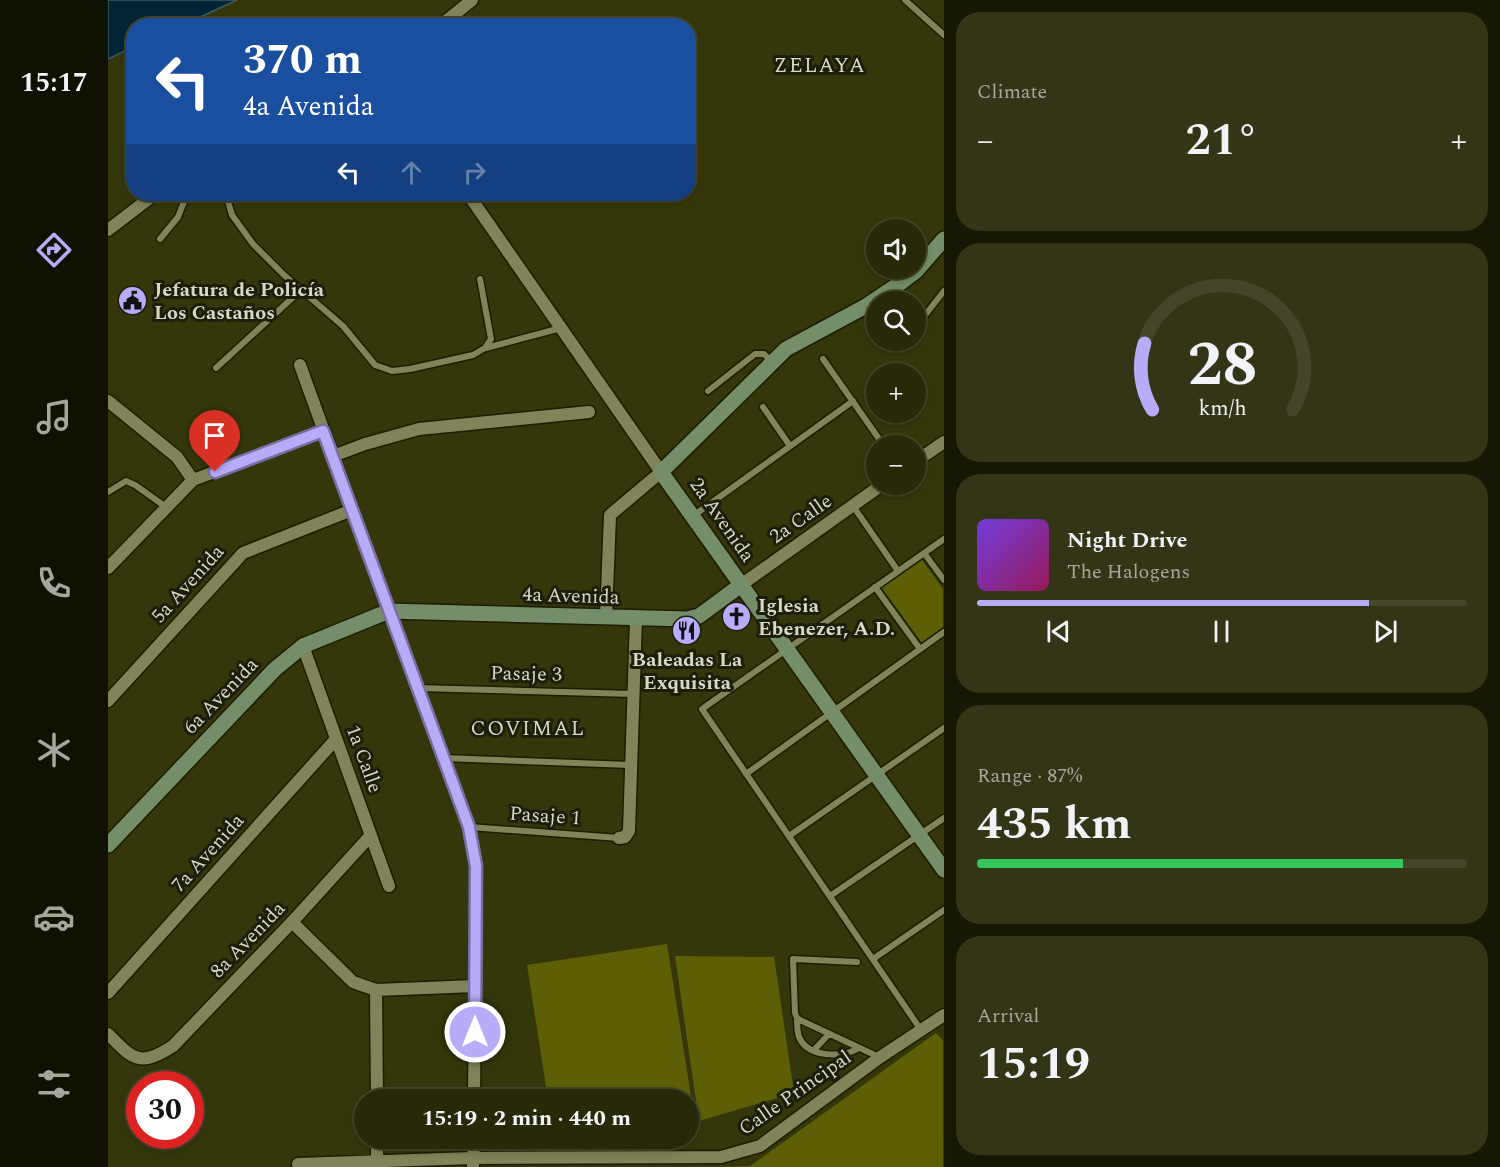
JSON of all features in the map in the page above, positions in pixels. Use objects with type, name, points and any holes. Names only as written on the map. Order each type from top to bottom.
[{"type":"street","points":[[450,18],[472,0]]},
{"type":"street","points":[[108,230],[146,201]]},
{"type":"street","name":"2a Avenida","points":[[473,201],[661,472],[944,870]]},
{"type":"street","points":[[606,618],[610,515],[661,472],[786,349],[866,306],[899,284],[916,272],[944,239]]},
{"type":"street","points":[[300,364],[469,827],[476,866],[474,1089]]},
{"type":"street","points":[[108,401],[177,457],[193,480]]},
{"type":"street","points":[[333,456],[419,429],[589,412]]},
{"type":"street","points":[[108,568],[193,480],[323,431]]},
{"type":"street","points":[[926,454],[944,442]]},
{"type":"street","name":"2a Calle","points":[[741,585],[868,495]]},
{"type":"street","name":"5a Avenida","points":[[108,701],[243,553],[352,510]]},
{"type":"street","name":"4a Avenida","points":[[389,611],[683,619],[695,617],[741,585]]},
{"type":"street","name":"6a Avenida","points":[[108,845],[275,669],[303,646],[389,611]]},
{"type":"street","points":[[619,838],[625,837],[629,831],[636,619]]},
{"type":"street","name":"1a Calle","points":[[303,646],[389,886]]},
{"type":"street","name":"7a Avenida","points":[[108,993],[336,739]]},
{"type":"street","name":"8a Avenida","points":[[108,1034],[132,1057],[144,1059],[158,1056],[173,1046],[292,922],[371,835]]},
{"type":"street","points":[[292,922],[353,982],[376,990],[475,986]]},
{"type":"street","points":[[376,990],[377,1089]]},
{"type":"street","name":"Calle Principal","points":[[473,1163],[721,1157],[745,1152],[760,1146],[879,1058],[942,1019]]},
{"type":"street","points":[[377,1149],[377,1162]]},
{"type":"street","points":[[298,1164],[473,1163]]},
{"type":"lane","points":[[905,0],[944,35]]},
{"type":"lane","points":[[160,239],[178,217],[184,201]]},
{"type":"lane","points":[[228,201],[232,215],[253,244],[343,326],[375,365],[392,371],[473,355],[485,348],[561,328]]},
{"type":"lane","points":[[480,279],[491,339],[485,348]]},
{"type":"lane","points":[[216,368],[301,290]]},
{"type":"lane","points":[[926,314],[944,291]]},
{"type":"lane","points":[[708,391],[755,354],[764,354],[773,363]]},
{"type":"lane","points":[[823,359],[876,435]]},
{"type":"lane","points":[[693,516],[853,401]]},
{"type":"lane","points":[[763,407],[790,446]]},
{"type":"lane","points":[[108,492],[126,481],[166,507]]},
{"type":"lane","points":[[853,506],[898,571]]},
{"type":"lane","points":[[921,1030],[702,709],[944,539]]},
{"type":"lane","points":[[924,553],[944,580]]},
{"type":"lane","points":[[875,587],[920,649]]},
{"type":"lane","points":[[746,774],[943,634]]},
{"type":"lane","name":"Pasaje 3","points":[[418,688],[634,694]]},
{"type":"lane","points":[[789,836],[944,728]]},
{"type":"lane","points":[[444,758],[630,765]]},
{"type":"lane","points":[[830,896],[944,818]]},
{"type":"lane","name":"Pasaje 1","points":[[469,827],[619,838]]},
{"type":"lane","points":[[873,959],[944,910]]},
{"type":"lane","points":[[857,962],[793,959],[798,1035],[803,1044],[833,1056],[850,1053],[858,1048]]},
{"type":"lane","points":[[797,1018],[879,1058]]},
{"type":"lane","points":[[814,1050],[829,1034]]},
{"type":"shaded area","points":[[922,560],[943,589],[943,628],[922,643],[882,588]]},
{"type":"shaded area","points":[[667,944],[690,1089],[546,1089],[527,965]]},
{"type":"shaded area","points":[[675,956],[774,957],[794,1093],[699,1121],[699,1089],[694,1089]]},
{"type":"shaded area","points":[[936,1033],[943,1040],[943,1167],[715,1167],[750,1166]]},
{"type":"water","points":[[108,0],[237,0],[198,18],[126,18],[126,50],[108,59]]},
{"type":"place","name":"Jefatura de Policía Los Castaños","points":[[133,301]]},
{"type":"place","name":"Iglesia Ebenezer, A.D.","points":[[737,617]]},
{"type":"place","name":"Baleadas La Exquisita","points":[[687,630]]},
{"type":"district","name":"ZELAYA","points":[[820,66]]},
{"type":"district","name":"COVIMAL","points":[[528,729]]},
{"type":"route","points":[[215,472],[323,431],[469,827],[476,866],[475,1032]]}]
